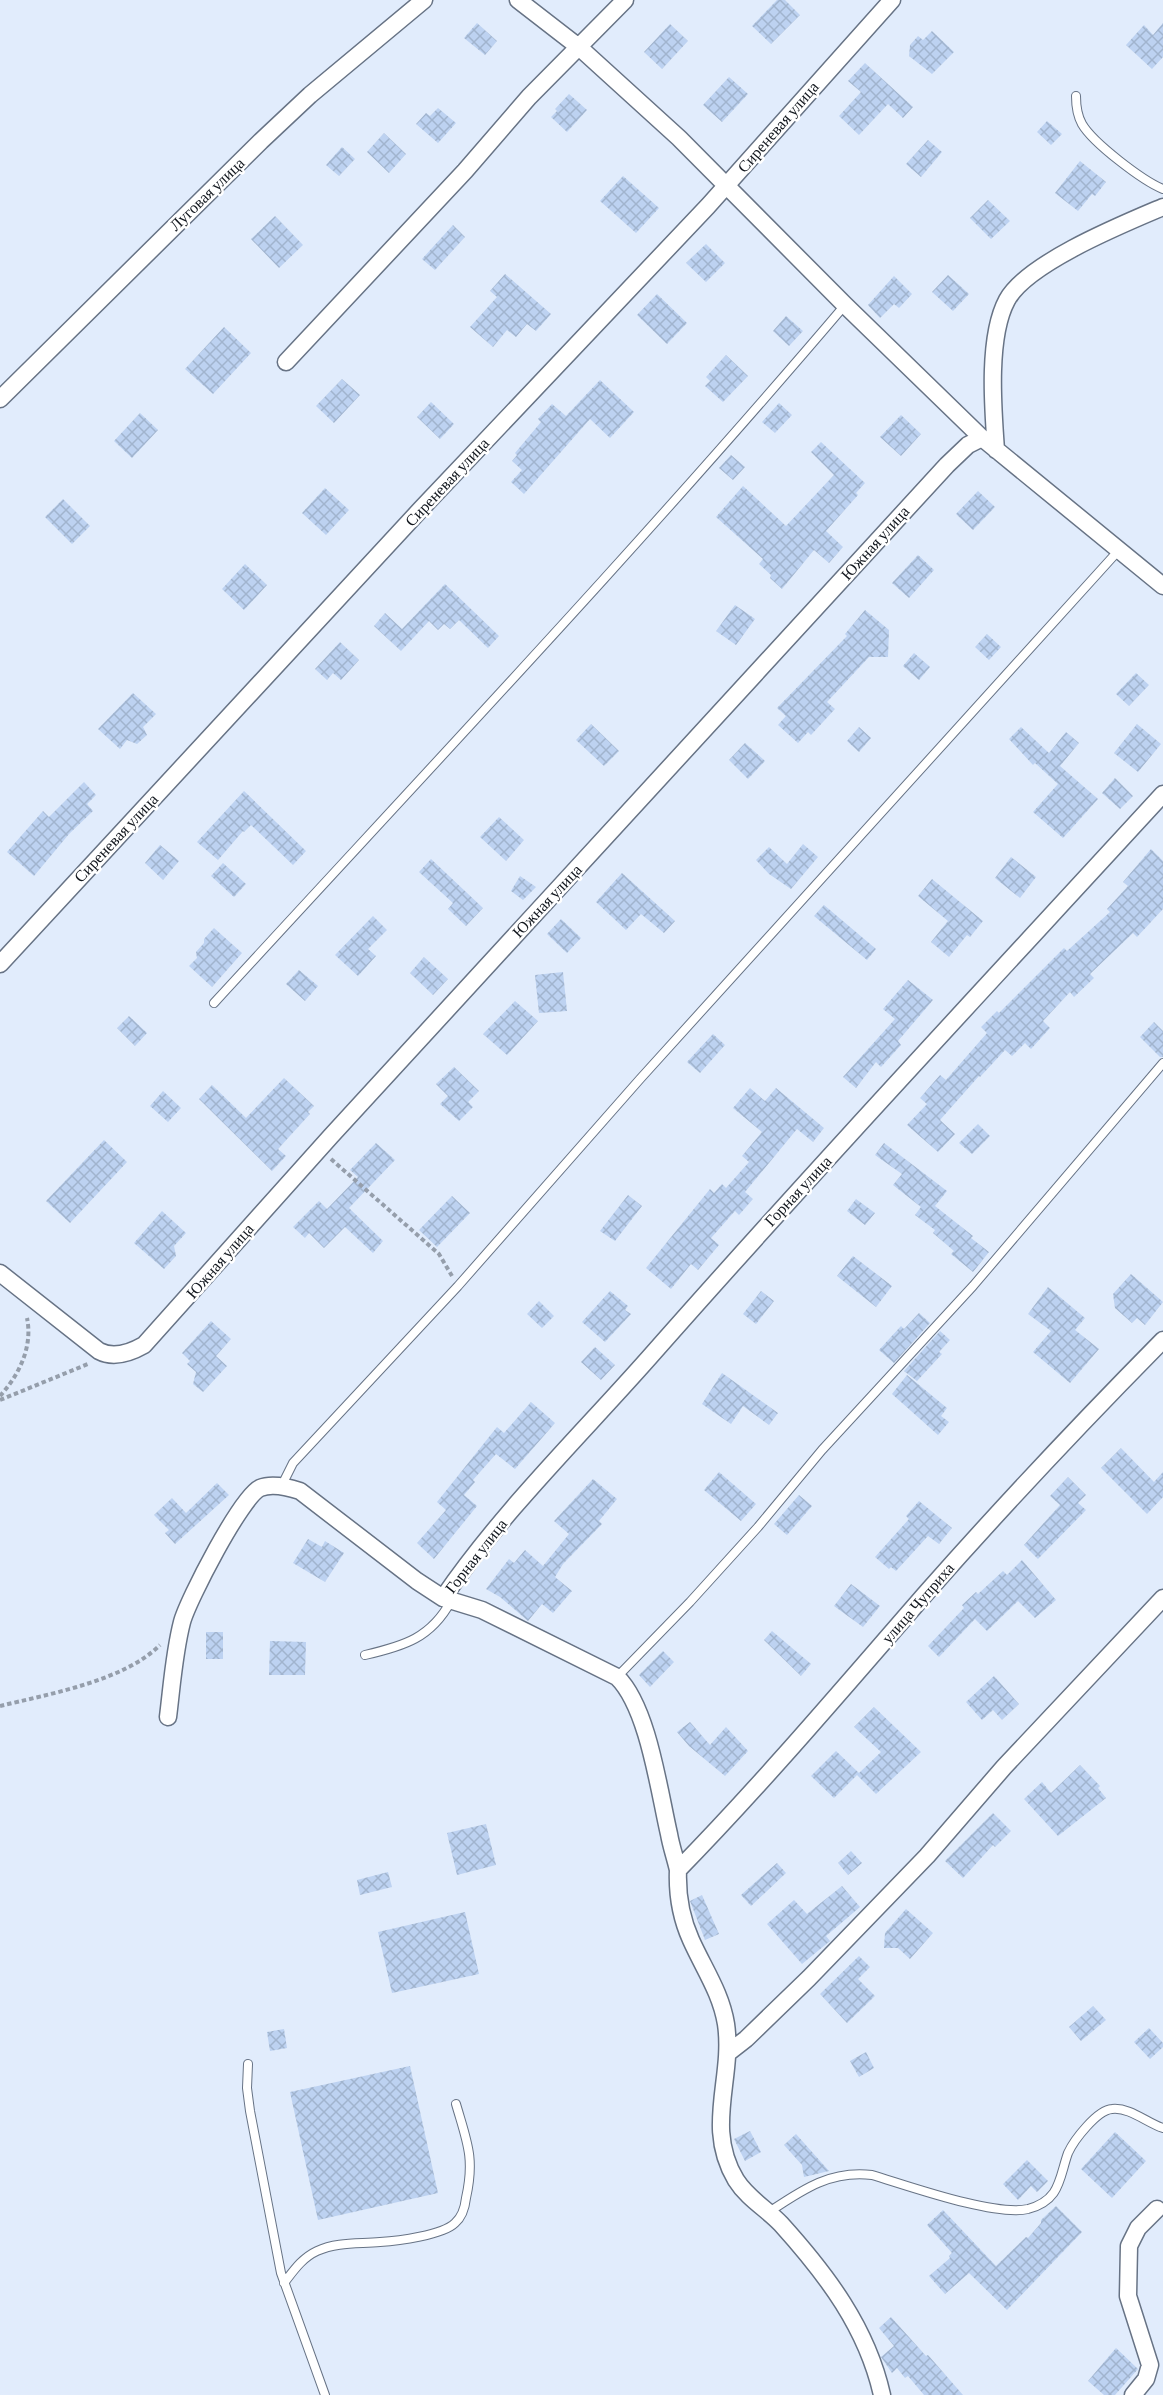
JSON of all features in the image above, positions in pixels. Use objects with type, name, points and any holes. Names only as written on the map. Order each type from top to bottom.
[{"type":"street","name":"Луговая улица","points":[[0,399],[261,141],[310,95],[424,0]]},
{"type":"street","points":[[518,0],[579,48],[679,138],[845,305],[982,438],[1163,586]]},
{"type":"street","points":[[286,362],[465,171],[529,97],[625,0]]},
{"type":"street","name":"Сиреневая улица","points":[[0,963],[420,510],[727,185],[892,0]]},
{"type":"street","points":[[996,450],[993,374],[998,325],[1008,297],[1030,275],[1042,267],[1163,207]]},
{"type":"street","name":"Южная улица","points":[[109,1355],[136,1350],[154,1336],[320,1148],[947,465],[968,445],[982,438]]},
{"type":"street","name":"Горная улица","points":[[447,1599],[464,1568],[537,1481],[748,1245],[1163,794]]},
{"type":"street","points":[[0,1273],[96,1349],[109,1355]]},
{"type":"street","name":"улица Чуприха","points":[[678,1870],[830,1705],[927,1592],[1033,1475],[1163,1340]]},
{"type":"street","points":[[168,1717],[182,1620],[206,1570],[248,1498],[260,1488],[281,1486],[300,1491],[309,1497],[417,1581],[447,1599],[482,1610],[616,1677],[625,1685],[637,1709],[650,1749],[678,1870],[677,1885],[681,1912],[690,1939],[723,2005],[728,2053],[720,2114],[724,2152],[742,2189],[769,2211],[815,2265],[853,2317],[866,2343],[882,2395]]},
{"type":"street","points":[[728,2053],[746,2039],[809,1978],[927,1856],[1012,1758],[1163,1598]]},
{"type":"street","points":[[1133,2395],[1146,2379],[1150,2365],[1128,2295],[1129,2246],[1138,2228],[1160,2206]]},
{"type":"lane","points":[[1076,96],[1079,118],[1086,130],[1137,174],[1163,189]]},
{"type":"lane","points":[[214,1003],[758,409],[845,305]]},
{"type":"lane","points":[[281,1486],[293,1463],[458,1286],[640,1079],[1119,550]]},
{"type":"lane","points":[[616,1677],[690,1602],[758,1527],[822,1450],[973,1286],[1163,1063]]},
{"type":"lane","points":[[365,1654],[418,1638],[439,1621],[447,1599]]},
{"type":"lane","points":[[248,2064],[247,2088],[250,2112],[284,2283],[325,2395]]},
{"type":"lane","points":[[284,2283],[299,2263],[324,2248],[346,2243],[383,2242],[415,2236],[444,2230],[456,2222],[465,2204],[472,2164],[456,2104]]},
{"type":"lane","points":[[769,2211],[809,2186],[831,2177],[853,2173],[872,2175],[984,2207],[1030,2209],[1057,2189],[1071,2148],[1093,2120],[1106,2110],[1125,2110],[1163,2128]]},
{"type":"path","points":[[320,1148],[439,1254],[458,1286]]},
{"type":"path","points":[[0,1398],[19,1368],[29,1340],[22,1291]]},
{"type":"path","points":[[0,1398],[109,1355]]},
{"type":"path","points":[[0,1706],[120,1672],[150,1654],[182,1620]]},
{"type":"building","points":[[777,0],[785,0],[800,15],[771,44],[752,26]]},
{"type":"building","points":[[477,23],[497,41],[485,55],[464,38]]},
{"type":"building","points":[[1163,23],[1163,57],[1152,69],[1126,45],[1144,25],[1153,35]]},
{"type":"building","points":[[670,24],[688,41],[662,69],[644,52]]},
{"type":"building","points":[[932,31],[954,52],[932,74],[909,56],[910,45],[918,36],[923,40]]},
{"type":"building","points":[[865,63],[913,107],[903,118],[888,104],[859,135],[839,116],[861,92],[848,81]]},
{"type":"building","points":[[729,77],[748,94],[722,122],[703,105]]},
{"type":"building","points":[[569,94],[587,110],[567,132],[551,117]]},
{"type":"building","points":[[438,108],[456,123],[438,143],[416,124],[426,113],[430,116]]},
{"type":"building","points":[[1047,121],[1062,134],[1051,145],[1037,132]]},
{"type":"building","points":[[384,133],[406,154],[389,173],[367,152]]},
{"type":"building","points":[[928,140],[942,152],[921,177],[906,164]]},
{"type":"building","points":[[342,147],[355,159],[339,176],[326,165]]},
{"type":"building","points":[[1080,161],[1106,182],[1095,196],[1092,194],[1078,211],[1055,193]]},
{"type":"building","points":[[623,176],[659,208],[636,233],[600,201]]},
{"type":"building","points":[[988,200],[1010,221],[991,239],[970,218]]},
{"type":"building","points":[[275,216],[303,245],[279,268],[251,239]]},
{"type":"building","points":[[453,225],[465,237],[435,270],[422,259]]},
{"type":"building","points":[[706,244],[725,263],[706,282],[686,263]]},
{"type":"building","points":[[505,274],[551,314],[536,331],[527,324],[516,337],[507,330],[493,347],[470,327],[497,297],[490,291]]},
{"type":"building","points":[[948,275],[969,294],[953,311],[932,292]]},
{"type":"building","points":[[894,276],[912,294],[899,308],[894,304],[880,318],[868,305]]},
{"type":"building","points":[[657,294],[687,323],[667,344],[637,315]]},
{"type":"building","points":[[786,316],[803,331],[789,346],[773,331]]},
{"type":"building","points":[[224,327],[251,353],[213,394],[185,369]]},
{"type":"building","points":[[726,355],[748,376],[723,402],[705,386],[710,381],[706,377]]},
{"type":"building","points":[[342,379],[360,395],[334,423],[316,406]]},
{"type":"building","points":[[600,380],[634,412],[610,438],[590,419],[524,494],[511,482],[522,470],[512,461],[517,455],[515,453],[541,422],[538,419],[552,404],[566,416]]},
{"type":"building","points":[[431,402],[454,424],[440,439],[417,417]]},
{"type":"building","points":[[779,403],[792,415],[775,433],[762,422]]},
{"type":"building","points":[[140,413],[158,430],[132,458],[114,441]]},
{"type":"building","points":[[901,415],[921,434],[901,456],[880,437]]},
{"type":"building","points":[[821,442],[865,483],[856,493],[858,495],[826,531],[843,547],[829,563],[814,550],[782,589],[759,564],[763,559],[716,517],[743,486],[786,526],[834,475],[811,452]]},
{"type":"building","points":[[731,455],[745,467],[733,480],[719,468]]},
{"type":"building","points":[[325,488],[349,510],[326,535],[302,513]]},
{"type":"building","points":[[978,491],[995,507],[973,530],[956,514]]},
{"type":"building","points":[[63,499],[90,526],[72,544],[45,517]]},
{"type":"building","points":[[918,555],[934,570],[909,598],[892,583]]},
{"type":"building","points":[[245,564],[267,585],[244,610],[222,589]]},
{"type":"building","points":[[445,584],[499,636],[488,648],[459,620],[450,629],[444,624],[438,630],[429,621],[401,651],[374,626],[385,613],[402,629]]},
{"type":"building","points":[[735,605],[755,619],[736,645],[716,631]]},
{"type":"building","points":[[865,610],[889,630],[888,657],[869,657],[827,702],[835,709],[811,735],[808,732],[798,743],[778,725],[786,716],[777,708],[847,636],[845,634]]},
{"type":"building","points":[[987,634],[1001,647],[989,660],[975,647]]},
{"type":"building","points":[[340,642],[359,660],[341,680],[333,673],[327,680],[315,669]]},
{"type":"building","points":[[914,653],[930,667],[919,680],[903,666]]},
{"type":"building","points":[[1136,673],[1149,685],[1129,706],[1116,694]]},
{"type":"building","points":[[133,693],[156,714],[143,727],[147,735],[137,744],[127,740],[120,749],[98,729]]},
{"type":"building","points":[[591,724],[619,751],[604,766],[576,740]]},
{"type":"building","points":[[1137,724],[1161,744],[1138,772],[1114,753]]},
{"type":"building","points":[[859,727],[871,738],[859,752],[847,741]]},
{"type":"building","points":[[1021,727],[1049,753],[1066,732],[1079,743],[1060,766],[1098,799],[1063,838],[1033,812],[1058,784],[1035,763],[1033,765],[1009,739]]},
{"type":"building","points":[[745,743],[765,761],[748,779],[729,760]]},
{"type":"building","points":[[1115,778],[1133,796],[1120,809],[1102,793]]},
{"type":"building","points":[[84,782],[96,795],[87,804],[93,811],[69,834],[34,876],[7,852],[43,811],[49,817]]},
{"type":"building","points":[[244,791],[306,851],[293,865],[251,825],[218,860],[197,842]]},
{"type":"building","points":[[499,817],[524,840],[506,861],[480,837]]},
{"type":"building","points":[[803,844],[818,857],[791,889],[769,874],[756,860],[769,847],[787,864]]},
{"type":"building","points":[[160,845],[179,861],[163,880],[145,863]]},
{"type":"building","points":[[1151,849],[1163,861],[1163,909],[1137,937],[1133,933],[1090,974],[1094,978],[1074,997],[1070,992],[1043,1021],[1050,1028],[1031,1049],[1025,1043],[1012,1056],[1005,1050],[979,1076],[940,1120],[955,1134],[938,1152],[907,1125],[927,1104],[920,1098],[940,1075],[946,1080],[987,1033],[981,1027],[997,1011],[999,1013],[1064,948],[1067,951],[1110,912],[1107,909],[1128,886],[1123,882]]},
{"type":"building","points":[[1011,857],[1036,877],[1020,898],[995,878]]},
{"type":"building","points":[[431,859],[483,908],[466,926],[448,909],[453,903],[419,872]]},
{"type":"building","points":[[223,863],[246,884],[234,897],[211,876]]},
{"type":"building","points":[[622,873],[675,921],[664,933],[641,914],[626,930],[596,902]]},
{"type":"building","points":[[520,876],[536,887],[523,900],[511,891]]},
{"type":"building","points":[[932,879],[983,921],[970,937],[967,935],[949,957],[931,942],[948,921],[918,896]]},
{"type":"building","points":[[824,905],[876,949],[867,960],[814,916]]},
{"type":"building","points":[[373,916],[387,930],[368,949],[376,956],[358,976],[335,955]]},
{"type":"building","points":[[561,919],[581,938],[567,953],[547,934]]},
{"type":"building","points":[[214,928],[242,953],[212,987],[189,966],[197,958],[196,952],[204,943],[204,939]]},
{"type":"building","points":[[424,957],[448,979],[433,995],[410,973]]},
{"type":"building","points":[[299,970],[318,986],[305,1001],[286,984]]},
{"type":"building","points":[[563,972],[567,1011],[539,1013],[535,975]]},
{"type":"building","points":[[908,980],[933,1000],[898,1041],[901,1045],[881,1067],[876,1062],[856,1088],[843,1077],[895,1019],[883,1009]]},
{"type":"building","points":[[515,1001],[538,1021],[507,1055],[483,1034]]},
{"type":"building","points":[[129,1016],[147,1033],[135,1046],[117,1028]]},
{"type":"building","points":[[1154,1022],[1163,1031],[1163,1057],[1160,1057],[1140,1037]]},
{"type":"building","points":[[713,1034],[725,1045],[700,1073],[687,1062]]},
{"type":"building","points":[[454,1067],[479,1091],[468,1102],[473,1107],[459,1121],[440,1104],[448,1096],[436,1084]]},
{"type":"building","points":[[284,1078],[314,1106],[308,1112],[310,1114],[278,1149],[286,1156],[272,1171],[199,1099],[212,1085],[246,1118]]},
{"type":"building","points":[[750,1088],[765,1101],[776,1088],[824,1128],[813,1142],[797,1129],[745,1192],[753,1199],[739,1215],[735,1211],[711,1238],[719,1245],[698,1270],[691,1264],[671,1289],[646,1268],[710,1189],[714,1193],[722,1184],[726,1188],[749,1162],[742,1156],[762,1132],[733,1108]]},
{"type":"building","points":[[163,1091],[181,1108],[168,1122],[150,1106]]},
{"type":"building","points":[[978,1124],[990,1136],[972,1154],[959,1143]]},
{"type":"building","points":[[104,1140],[127,1162],[70,1223],[46,1201]]},
{"type":"building","points":[[376,1143],[395,1160],[349,1208],[383,1241],[373,1253],[345,1227],[324,1248],[309,1233],[305,1238],[293,1227],[319,1201],[327,1209],[358,1177],[350,1170]]},
{"type":"building","points":[[884,1143],[947,1191],[935,1206],[973,1236],[971,1238],[989,1252],[973,1272],[951,1254],[954,1251],[933,1233],[935,1230],[915,1215],[921,1207],[893,1185],[902,1174],[875,1155]]},
{"type":"building","points":[[628,1195],[642,1206],[615,1241],[600,1231]]},
{"type":"building","points":[[452,1196],[470,1213],[437,1247],[419,1230]]},
{"type":"building","points":[[856,1199],[875,1213],[865,1225],[847,1211]]},
{"type":"building","points":[[162,1211],[186,1233],[174,1246],[176,1256],[164,1269],[134,1243]]},
{"type":"building","points":[[853,1256],[892,1286],[876,1307],[837,1276]]},
{"type":"building","points":[[1131,1274],[1163,1302],[1145,1325],[1137,1318],[1132,1323],[1115,1308],[1113,1294]]},
{"type":"building","points":[[1048,1287],[1085,1318],[1075,1330],[1099,1349],[1070,1383],[1033,1352],[1051,1331],[1028,1314]]},
{"type":"building","points":[[610,1291],[628,1306],[625,1310],[631,1314],[605,1342],[582,1322]]},
{"type":"building","points":[[761,1291],[774,1301],[756,1324],[743,1314]]},
{"type":"building","points":[[539,1301],[554,1316],[542,1328],[527,1314]]},
{"type":"building","points":[[919,1313],[930,1323],[894,1363],[879,1350],[901,1326],[904,1329]]},
{"type":"building","points":[[211,1321],[231,1339],[216,1356],[227,1366],[203,1392],[193,1384],[196,1372],[187,1364],[190,1361],[182,1353]]},
{"type":"building","points":[[940,1331],[950,1340],[939,1352],[942,1354],[917,1381],[904,1371]]},
{"type":"building","points":[[595,1347],[615,1365],[601,1380],[581,1362]]},
{"type":"building","points":[[722,1373],[778,1413],[769,1425],[743,1406],[731,1424],[702,1404]]},
{"type":"building","points":[[907,1375],[947,1408],[941,1416],[949,1422],[938,1435],[892,1394]]},
{"type":"building","points":[[531,1402],[555,1423],[515,1469],[496,1454],[473,1480],[475,1482],[464,1495],[477,1506],[434,1559],[417,1543],[446,1510],[437,1502],[497,1427],[504,1433]]},
{"type":"building","points":[[1121,1448],[1154,1482],[1163,1472],[1163,1497],[1147,1514],[1101,1468]]},
{"type":"building","points":[[719,1472],[756,1504],[741,1521],[704,1490]]},
{"type":"building","points":[[1068,1477],[1086,1495],[1078,1503],[1086,1510],[1038,1559],[1024,1545],[1060,1505],[1050,1496]]},
{"type":"building","points":[[593,1479],[617,1499],[599,1521],[602,1524],[563,1564],[555,1577],[572,1591],[553,1613],[542,1604],[528,1621],[500,1597],[486,1589],[509,1559],[514,1563],[525,1550],[543,1566],[569,1534],[554,1521]]},
{"type":"building","points":[[217,1483],[229,1495],[175,1544],[165,1533],[169,1530],[154,1515],[172,1498],[186,1513]]},
{"type":"building","points":[[799,1495],[812,1506],[787,1535],[774,1524]]},
{"type":"building","points":[[919,1501],[952,1528],[939,1544],[928,1536],[896,1571],[891,1567],[889,1569],[875,1557],[909,1519],[906,1516]]},
{"type":"building","points":[[308,1539],[322,1547],[325,1541],[344,1553],[325,1582],[293,1563]]},
{"type":"building","points":[[1022,1560],[1056,1600],[1035,1618],[1018,1601],[987,1631],[975,1619],[939,1657],[928,1646],[964,1608],[962,1605],[1003,1571],[1007,1575]]},
{"type":"building","points":[[851,1584],[880,1606],[863,1627],[834,1606]]},
{"type":"building","points":[[772,1631],[811,1664],[801,1676],[764,1640]]},
{"type":"building","points":[[206,1632],[223,1632],[223,1659],[206,1659]]},
{"type":"building","points":[[270,1641],[306,1642],[305,1675],[269,1675]]},
{"type":"building","points":[[663,1651],[674,1662],[650,1687],[639,1675]]},
{"type":"building","points":[[994,1676],[1019,1704],[1002,1720],[993,1710],[982,1720],[966,1702]]},
{"type":"building","points":[[874,1707],[921,1752],[876,1794],[857,1775],[834,1798],[811,1776],[836,1751],[859,1773],[881,1752],[854,1727]]},
{"type":"building","points":[[690,1722],[710,1745],[726,1727],[748,1751],[725,1776],[689,1746],[677,1732]]},
{"type":"building","points":[[1080,1765],[1100,1786],[1098,1788],[1106,1798],[1058,1836],[1024,1799],[1042,1782],[1051,1793]]},
{"type":"building","points":[[993,1813],[1011,1831],[995,1847],[993,1845],[963,1878],[945,1861]]},
{"type":"building","points":[[486,1824],[496,1865],[457,1875],[447,1833]]},
{"type":"building","points":[[851,1851],[862,1863],[848,1875],[838,1863]]},
{"type":"building","points":[[777,1863],[786,1873],[751,1906],[741,1895]]},
{"type":"building","points":[[388,1872],[392,1887],[360,1895],[357,1880]]},
{"type":"building","points":[[842,1886],[860,1907],[826,1936],[830,1941],[802,1964],[767,1924],[794,1900],[807,1914]]},
{"type":"building","points":[[702,1895],[719,1934],[705,1940],[690,1901]]},
{"type":"building","points":[[906,1909],[933,1933],[910,1959],[898,1948],[884,1948],[885,1933]]},
{"type":"building","points":[[465,1912],[479,1974],[392,1993],[378,1932]]},
{"type":"building","points":[[859,1956],[870,1967],[858,1979],[875,1996],[847,2023],[820,1994]]},
{"type":"building","points":[[1093,2006],[1106,2020],[1081,2041],[1069,2027]]},
{"type":"building","points":[[1149,2028],[1163,2043],[1163,2047],[1150,2059],[1134,2042]]},
{"type":"building","points":[[284,2029],[287,2048],[270,2051],[267,2032]]},
{"type":"building","points":[[866,2052],[874,2068],[859,2077],[850,2061]]},
{"type":"building","points":[[410,2066],[438,2193],[318,2220],[290,2092]]},
{"type":"building","points":[[750,2131],[761,2152],[745,2161],[734,2139]]},
{"type":"building","points":[[1115,2132],[1146,2161],[1112,2198],[1081,2169]]},
{"type":"building","points":[[796,2134],[829,2171],[804,2177],[802,2165],[784,2145]]},
{"type":"building","points":[[1027,2160],[1048,2181],[1037,2192],[1031,2186],[1018,2200],[1003,2184]]},
{"type":"building","points":[[1056,2206],[1082,2232],[1007,2310],[969,2273],[945,2294],[929,2276],[950,2258],[952,2253],[927,2225],[943,2210],[996,2266],[1026,2237],[1028,2238],[1041,2220]]},
{"type":"building","points":[[891,2317],[963,2395],[924,2395],[908,2376],[905,2378],[897,2368],[892,2373],[881,2357],[894,2346],[879,2328]]},
{"type":"building","points":[[1116,2348],[1138,2369],[1115,2395],[1104,2395],[1088,2381]]}]
